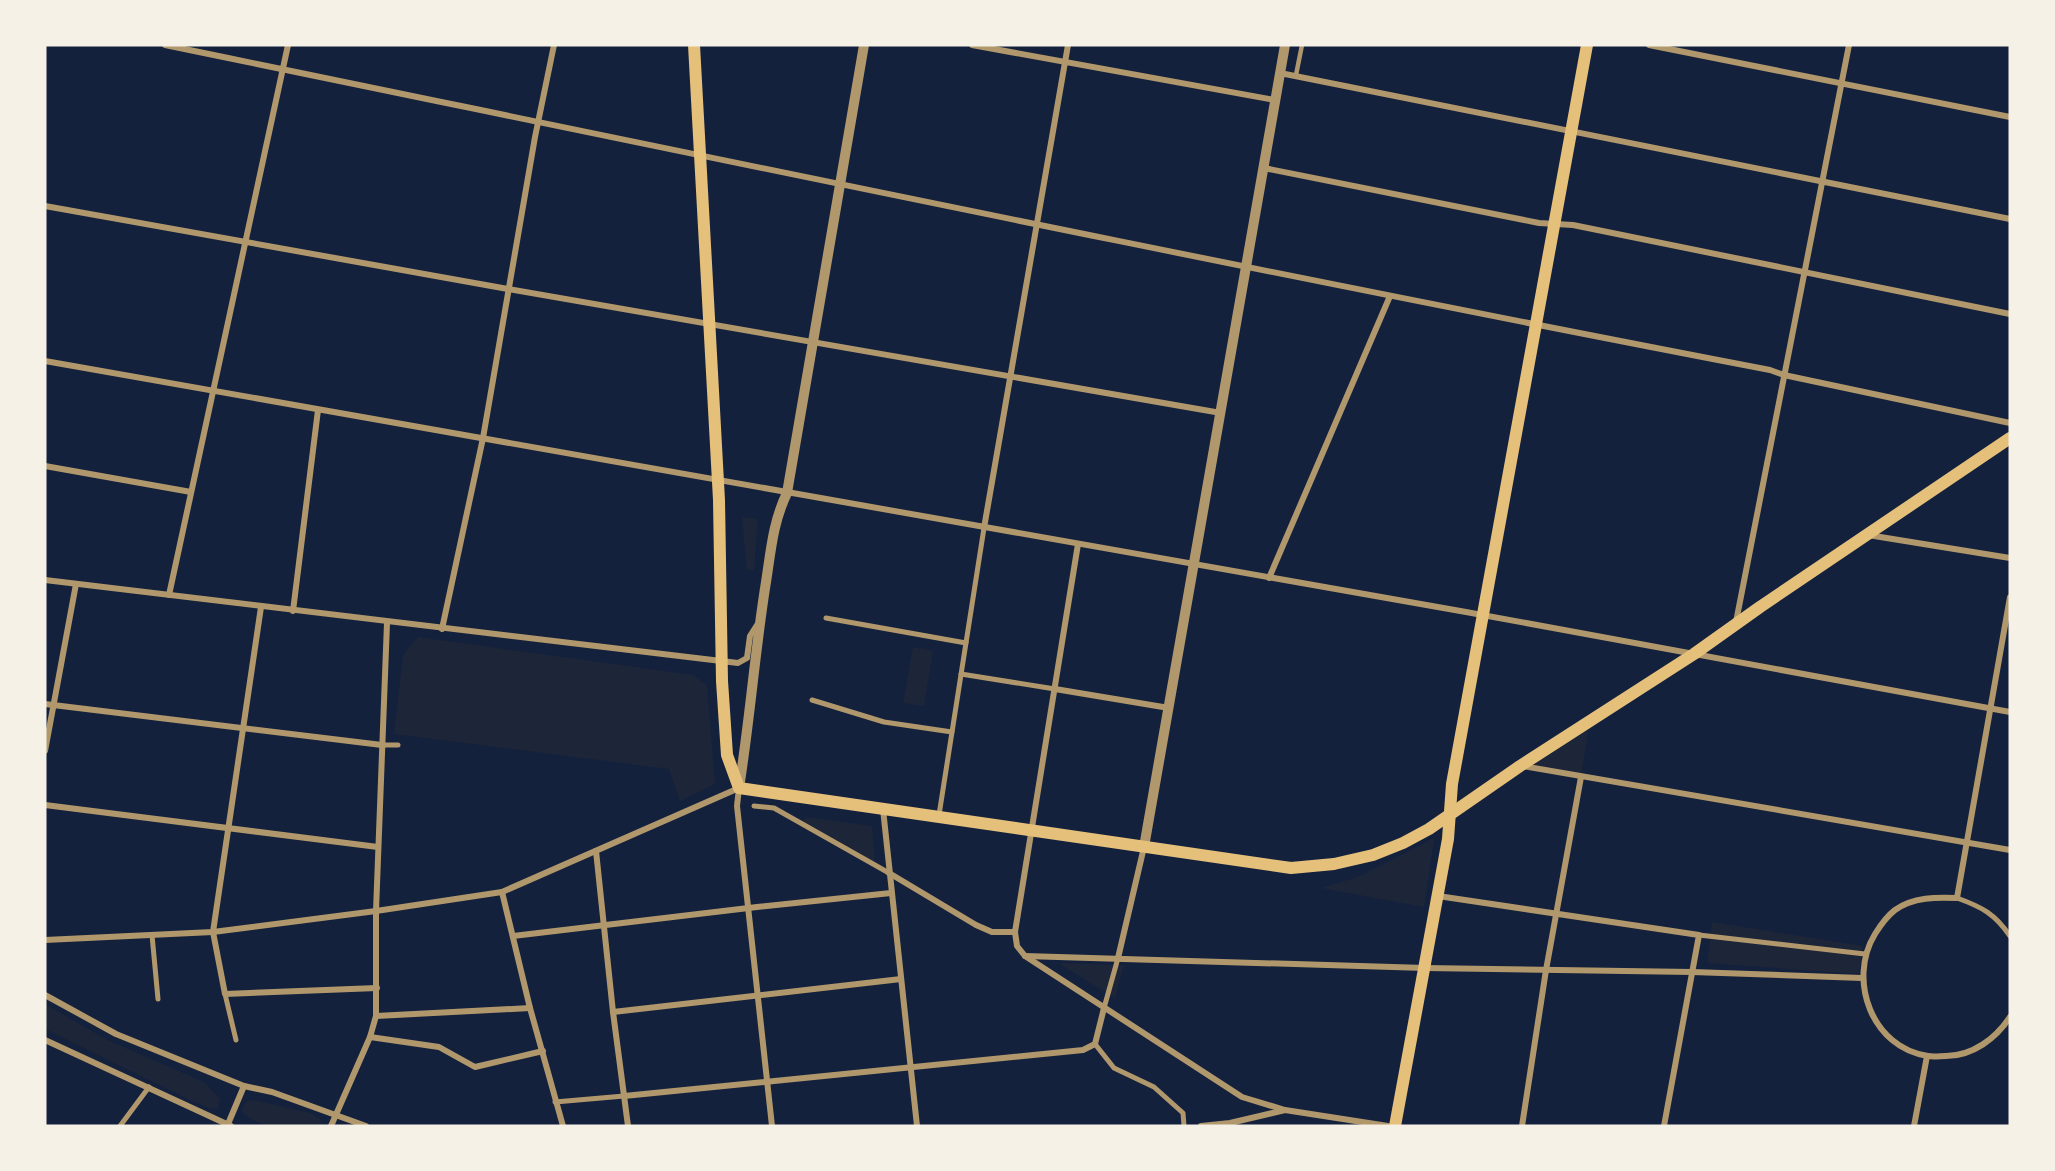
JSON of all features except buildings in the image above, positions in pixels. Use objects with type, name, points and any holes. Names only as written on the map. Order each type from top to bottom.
[{"type":"main road","points":[[694,45],[720,516],[722,681],[727,755],[739,788],[1291,868],[1334,864],[1373,855],[1404,843],[1450,815],[1520,766],[1694,654],[1736,623],[2010,438]]},
{"type":"main road","points":[[1395,1126],[1448,838],[1452,784],[1587,45]]},
{"type":"street","points":[[165,45],[1390,296],[1770,370],[1784,375],[2010,423]]},
{"type":"street","points":[[168,595],[288,45]]},
{"type":"street","points":[[442,629],[483,438],[508,289],[554,45]]},
{"type":"street","points":[[772,1126],[737,806],[754,685],[760,620],[776,515],[787,493],[864,45]]},
{"type":"street","points":[[972,45],[1275,100]]},
{"type":"street","points":[[939,817],[984,528],[1068,45]]},
{"type":"street","points":[[555,1102],[1083,1050],[1095,1044],[1144,847],[1285,45]]},
{"type":"street","points":[[1649,45],[2010,117]]},
{"type":"street","points":[[1736,623],[1849,45]]},
{"type":"street","points":[[1280,73],[2010,219]]},
{"type":"street","points":[[1264,168],[1539,223],[1573,225],[2010,314]]},
{"type":"street","points":[[45,206],[508,289],[1221,412]]},
{"type":"street","points":[[1269,578],[1390,296]]},
{"type":"street","points":[[45,361],[1483,616],[2010,712]]},
{"type":"street","points":[[293,611],[318,410]]},
{"type":"street","points":[[45,466],[191,492]]},
{"type":"street","points":[[1867,535],[2010,558]]},
{"type":"street","points":[[1078,544],[1015,932],[1017,946],[1025,956],[1242,1097],[1285,1110],[1388,1126]]},
{"type":"street","points":[[45,580],[387,623],[738,663],[747,658],[750,636],[760,620]]},
{"type":"street","points":[[45,751],[76,584]]},
{"type":"street","points":[[1957,898],[2010,597]]},
{"type":"street","points":[[236,1040],[213,932],[261,607]]},
{"type":"street","points":[[826,618],[966,644]]},
{"type":"street","points":[[331,1126],[370,1037],[376,1016],[376,911],[387,623]]},
{"type":"street","points":[[961,674],[1169,708]]},
{"type":"street","points":[[812,700],[884,722],[952,732]]},
{"type":"street","points":[[45,704],[382,745],[398,745]]},
{"type":"street","points":[[1520,766],[2010,850]]},
{"type":"street","points":[[1522,1126],[1546,970],[1581,777]]},
{"type":"street","points":[[45,940],[213,932],[502,892],[739,788]]},
{"type":"street","points":[[45,805],[378,847]]},
{"type":"street","points":[[754,806],[774,808],[976,925],[992,932],[1015,932]]},
{"type":"street","points":[[883,809],[916,1126]]},
{"type":"street","points":[[596,851],[628,1126]]},
{"type":"street","points":[[502,892],[530,1008],[563,1126]]},
{"type":"street","points":[[513,936],[891,893]]},
{"type":"street","points":[[1438,896],[1699,935],[1865,954]]},
{"type":"street","points":[[2010,936],[2000,922],[1982,907],[1957,898],[1934,897],[1914,901],[1895,909],[1882,924],[1865,954],[1862,978],[1869,1010],[1883,1031],[1904,1048],[1927,1056],[1956,1056],[1980,1047],[2001,1030],[2010,1017]]},
{"type":"street","points":[[152,935],[158,999]]},
{"type":"street","points":[[1664,1126],[1699,935]]},
{"type":"street","points":[[1025,956],[1862,978]]},
{"type":"street","points":[[613,1012],[901,979]]},
{"type":"street","points":[[225,994],[377,988]]},
{"type":"street","points":[[45,995],[116,1034],[244,1086],[272,1092],[366,1126]]},
{"type":"street","points":[[376,1016],[530,1008]]},
{"type":"street","points":[[370,1037],[439,1047],[475,1067],[543,1052]]},
{"type":"street","points":[[45,1040],[229,1125],[244,1086]]},
{"type":"street","points":[[1095,1044],[1114,1068],[1154,1087],[1183,1113],[1184,1126]]},
{"type":"street","points":[[1914,1126],[1927,1056]]},
{"type":"street","points":[[120,1126],[149,1087]]},
{"type":"street","points":[[1201,1126],[1230,1123],[1285,1110]]},
{"type":"lane","points":[[1296,75],[1302,45]]},
{"type":"shaded area","points":[[742,517],[758,519],[754,570],[747,570]]},
{"type":"shaded area","points":[[418,637],[693,675],[707,686],[715,784],[680,801],[669,769],[394,734],[403,655]]},
{"type":"shaded area","points":[[913,647],[933,651],[924,706],[903,703]]},
{"type":"shaded area","points":[[1590,720],[1581,777],[1520,766]]},
{"type":"shaded area","points":[[807,817],[872,826],[875,863],[802,822]]},
{"type":"shaded area","points":[[1434,838],[1424,907],[1321,888],[1358,877]]},
{"type":"shaded area","points":[[1712,922],[1863,946],[1859,974],[1707,963]]},
{"type":"shaded area","points":[[1058,963],[1124,965],[1115,998]]},
{"type":"shaded area","points":[[45,1004],[107,1040],[204,1082],[220,1099],[218,1108],[211,1109],[192,1101],[45,1029]]},
{"type":"shaded area","points":[[253,1100],[311,1113],[320,1119],[322,1126],[278,1127],[258,1122],[241,1110],[246,1102]]}]
